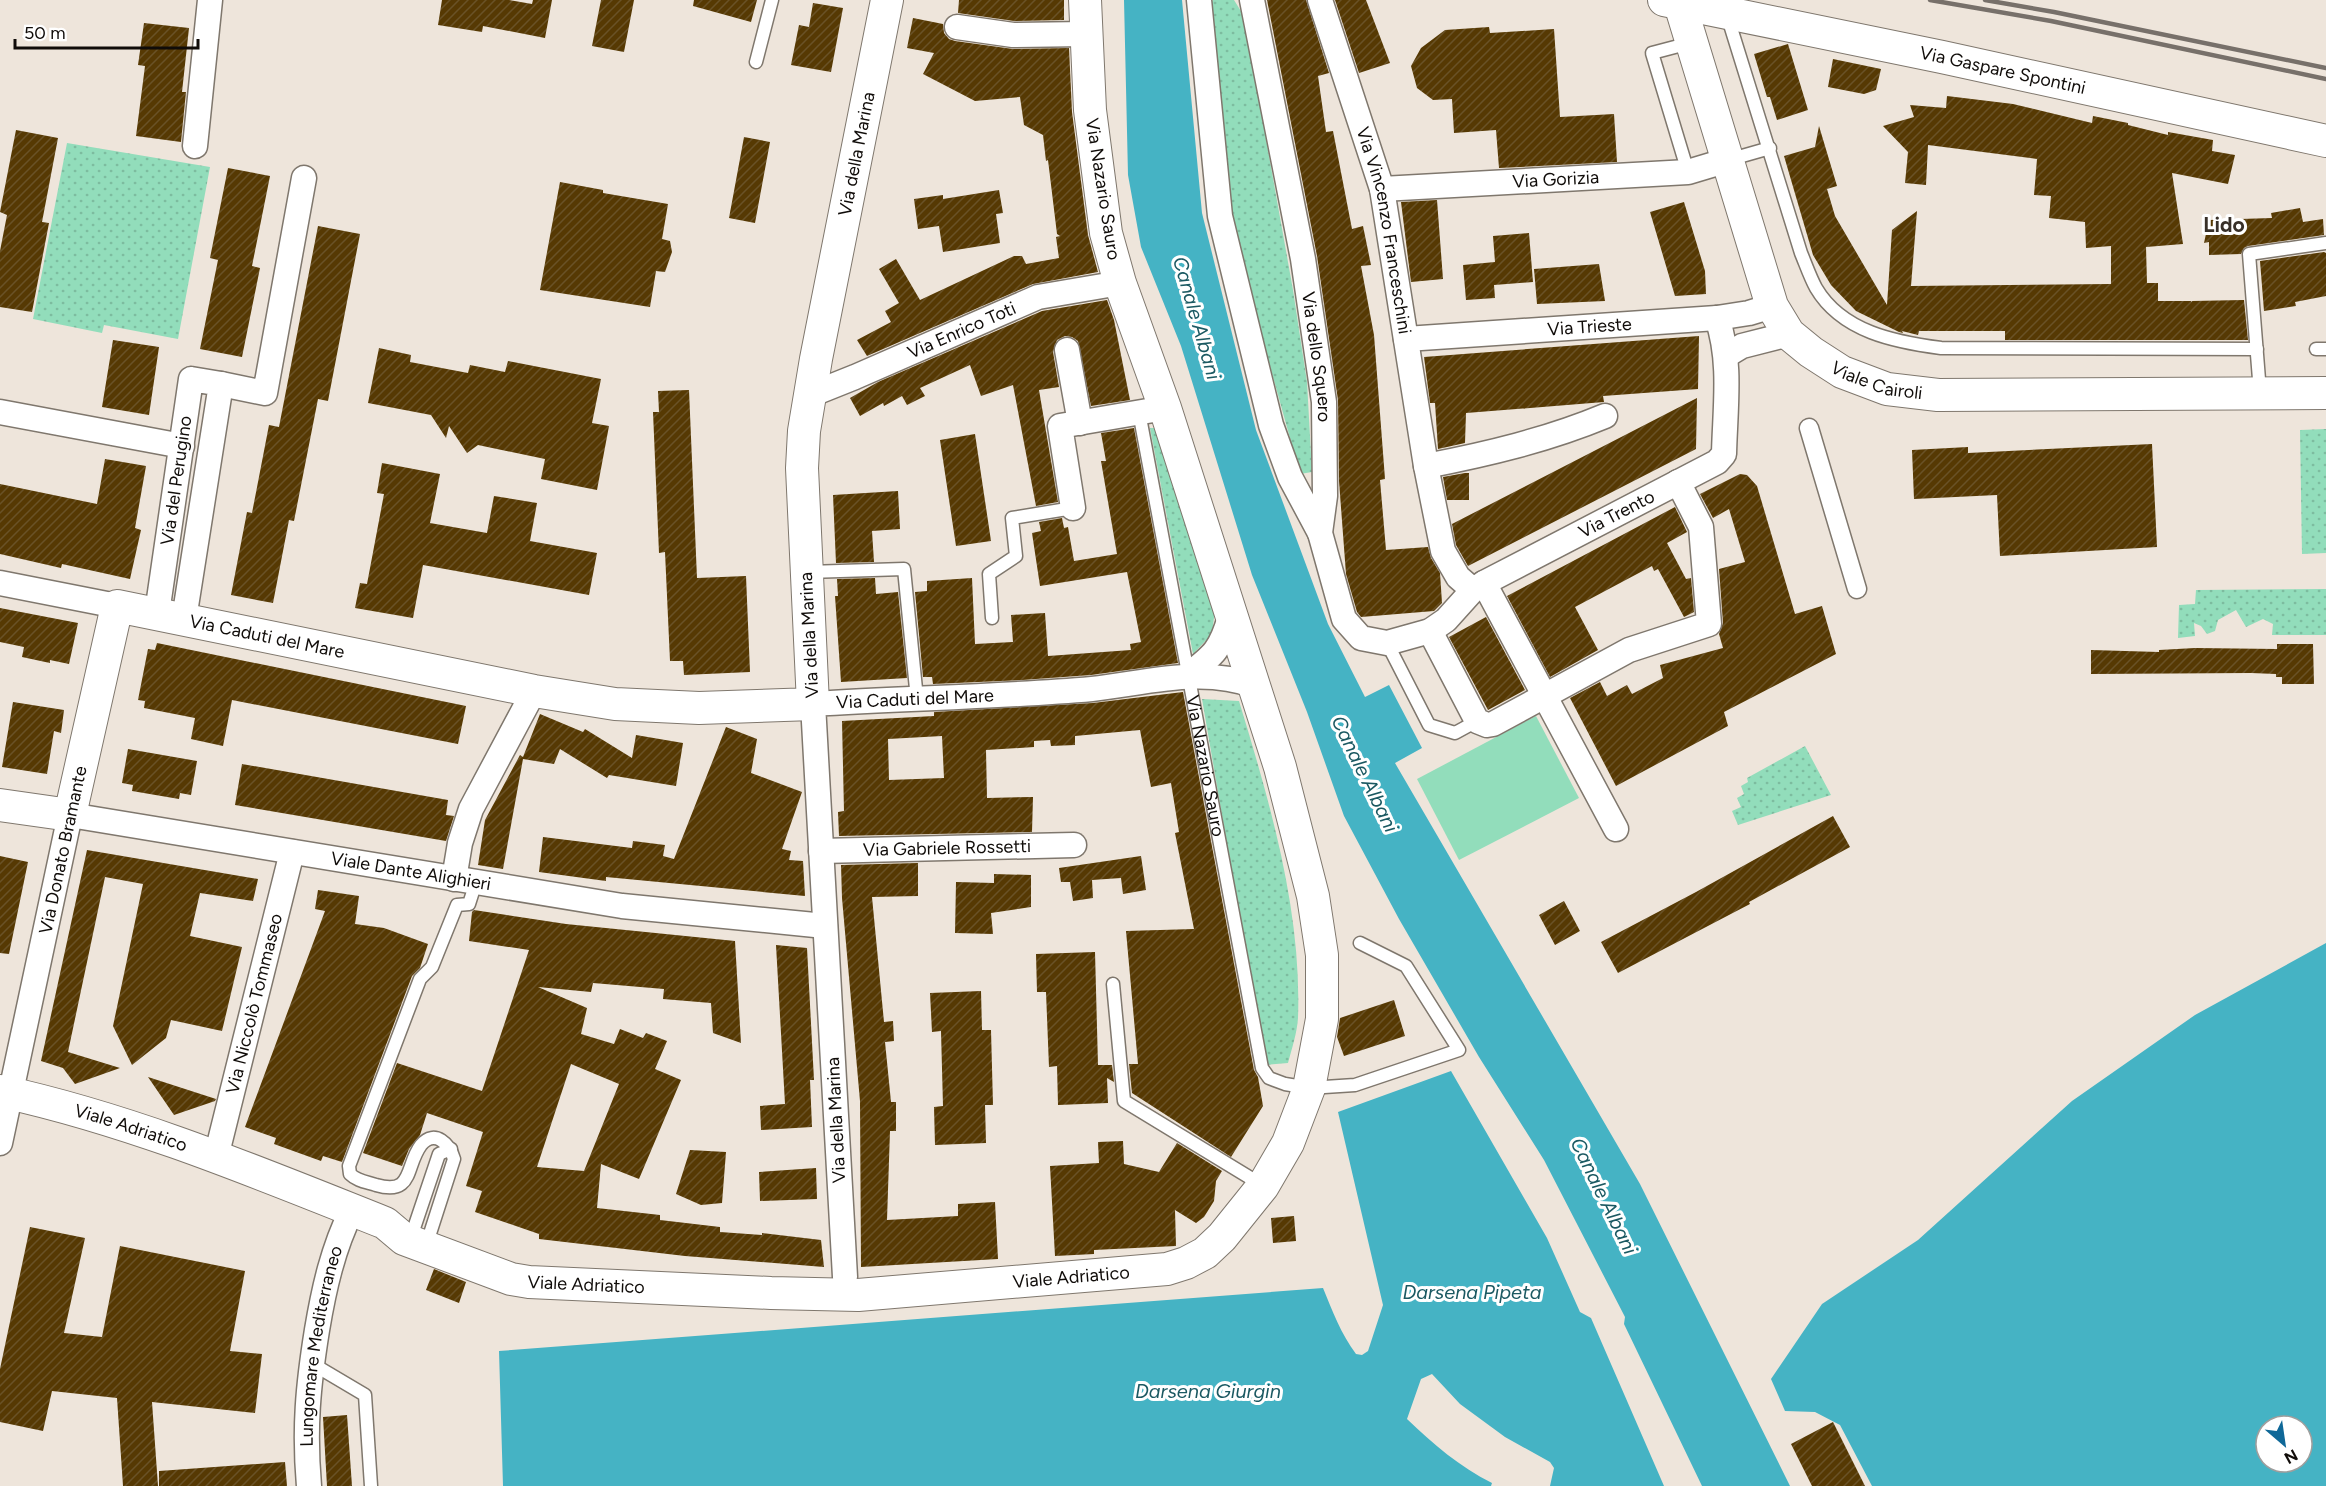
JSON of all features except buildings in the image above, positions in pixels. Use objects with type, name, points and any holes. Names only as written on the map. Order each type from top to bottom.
[{"type":"street","points":[[195,146],[210,0]]},
{"type":"street","name":"Via della Marina","points":[[844,1277],[802,468],[810,395],[887,0]]},
{"type":"street","name":"Via Nazario Sauro","points":[[1084,0],[1097,177],[1106,233],[1152,410],[1243,649],[1280,767],[1313,896],[1322,955],[1322,1019],[1309,1088],[1288,1143],[1263,1186],[1234,1224],[1205,1253]]},
{"type":"street","points":[[1199,0],[1220,216],[1271,425],[1290,477],[1320,533]]},
{"type":"street","name":"Via dello Squero","points":[[1252,0],[1304,259],[1324,402],[1325,496],[1320,533],[1344,619],[1361,638],[1387,643]]},
{"type":"street","name":"Via Vincenzo Franceschini","points":[[1320,0],[1382,189],[1426,466],[1443,551],[1458,577],[1479,586],[1545,696],[1616,829]]},
{"type":"street","name":"Via Gaspare Spontini","points":[[1672,2],[1942,57],[2326,141]]},
{"type":"street","name":"Viale Cairoli","points":[[1672,2],[1693,42],[1772,306],[1789,334],[1810,352],[1842,372],[1887,389],[1928,394],[2326,393]]},
{"type":"street","points":[[957,27],[1013,35],[1085,34]]},
{"type":"street","name":"Via Gorizia","points":[[1382,189],[1688,172],[1728,160]]},
{"type":"street","name":"Via del Perugino","points":[[174,598],[182,446],[191,379],[265,393],[304,178]]},
{"type":"street","name":"Via Enrico Toti","points":[[810,395],[1038,297],[1120,283]]},
{"type":"street","name":"Via Trieste","points":[[1406,339],[1717,318],[1749,313],[1772,306]]},
{"type":"street","name":"Via Trento","points":[[1431,631],[1446,620],[1479,586],[1717,462],[1724,454],[1726,355],[1717,318]]},
{"type":"street","points":[[1726,355],[1742,346],[1789,334]]},
{"type":"street","points":[[1067,350],[1080,423]]},
{"type":"street","name":"Via del Perugino","points":[[174,598],[221,384]]},
{"type":"street","points":[[1073,508],[1060,426],[1152,410]]},
{"type":"street","points":[[0,412],[182,446]]},
{"type":"street","points":[[1426,466],[1530,443],[1567,432],[1605,416]]},
{"type":"street","points":[[1809,428],[1857,589]]},
{"type":"street","points":[[1387,643],[1431,631],[1477,721],[1487,725],[1493,724],[1629,650],[1709,624],[1701,527],[1678,482]]},
{"type":"street","name":"Via Caduti del Mare","points":[[0,583],[117,606],[174,598],[534,691],[615,704],[699,708],[918,699],[1093,688],[1188,675],[1237,679],[1255,686]]},
{"type":"street","name":"Via Donato Bramante","points":[[5,1092],[117,606]]},
{"type":"street","points":[[1188,675],[1209,660],[1223,641],[1230,617]]},
{"type":"street","points":[[465,880],[460,843],[471,809],[534,691]]},
{"type":"street","name":"Viale Dante Alighieri","points":[[0,805],[622,906],[825,926]]},
{"type":"street","name":"Via Gabriele Rossetti","points":[[822,851],[1074,844]]},
{"type":"street","name":"Via Niccolò Tommaseo","points":[[216,1157],[292,852]]},
{"type":"street","points":[[0,1143],[5,1092]]},
{"type":"street","name":"Viale Adriatico","points":[[5,1092],[93,1114],[216,1157],[385,1223],[404,1239],[511,1279],[529,1282],[831,1295],[989,1285],[1167,1269],[1186,1263],[1205,1253]]},
{"type":"street","name":"Lungomare Mediterraneo","points":[[309,1486],[305,1443],[311,1363],[326,1279],[340,1234],[352,1210]]},
{"type":"lane","points":[[756,62],[772,0]]},
{"type":"lane","points":[[1726,14],[1770,148],[1801,253],[1816,288],[1835,311],[1863,329],[1898,342],[1941,348],[2257,348]]},
{"type":"lane","points":[[1688,172],[1652,53],[1693,42]]},
{"type":"lane","points":[[1728,160],[1770,148]]},
{"type":"lane","points":[[2260,393],[2249,254],[2326,243]]},
{"type":"lane","name":"Via Nazario Sauro","points":[[1152,410],[1188,675],[1262,1068],[1269,1078],[1285,1084],[1309,1088]]},
{"type":"lane","points":[[992,618],[989,574],[1017,556],[1012,518],[1073,508]]},
{"type":"lane","points":[[806,572],[904,569],[918,699]]},
{"type":"lane","points":[[1387,643],[1429,725],[1455,733],[1477,721]]},
{"type":"lane","points":[[418,1244],[440,1154],[451,1149],[445,1141],[435,1138],[421,1146],[406,1180],[398,1186],[388,1188],[355,1179],[350,1174],[349,1166],[420,979],[432,967],[457,905],[469,904],[465,880]]},
{"type":"lane","points":[[1309,1088],[1355,1085],[1459,1050],[1406,966],[1360,943]]},
{"type":"lane","points":[[1113,984],[1124,1101],[1263,1186]]},
{"type":"lane","points":[[311,1363],[365,1395],[371,1486]]},
{"type":"green space","points":[[1213,0],[1234,0],[1244,16],[1293,290],[1307,382],[1312,472],[1300,474],[1226,208],[1210,6]]},
{"type":"green space","points":[[67,143],[210,167],[178,339],[104,325],[102,333],[33,319]]},
{"type":"green space","points":[[1150,428],[1159,428],[1215,609],[1212,634],[1193,654]]},
{"type":"green space","points":[[2326,429],[2326,553],[2302,554],[2300,430]]},
{"type":"green space","points":[[2326,589],[2326,635],[2272,635],[2273,624],[2263,619],[2246,627],[2236,610],[2218,620],[2215,631],[2207,634],[2201,626],[2194,623],[2195,636],[2178,638],[2179,605],[2195,604],[2196,590]]},
{"type":"green space","points":[[1202,699],[1239,701],[1282,858],[1295,938],[1298,978],[1298,1018],[1288,1063],[1265,1065]]},
{"type":"green space","points":[[1536,716],[1579,798],[1459,860],[1417,779]]},
{"type":"green space","points":[[1805,746],[1831,795],[1738,825],[1732,811],[1741,807],[1737,798],[1744,794],[1741,786],[1748,782],[1747,778]]},
{"type":"water","name":"Canale Albani","points":[[1124,0],[1182,0],[1202,213],[1256,430],[1328,624],[1365,697],[1389,685],[1422,748],[1395,763],[1640,1184],[1790,1486],[1702,1486],[1624,1324],[1625,1317],[1544,1160],[1479,1057],[1399,919],[1344,816],[1307,712],[1252,575],[1181,346],[1141,247],[1128,175]]},
{"type":"water","points":[[2326,943],[2326,1486],[1872,1486],[1840,1425],[1815,1412],[1785,1411],[1771,1379],[1822,1304],[1918,1240],[2072,1101],[2195,1015]]},
{"type":"water","name":"Darsena Giurgin","points":[[1451,1071],[1547,1238],[1580,1312],[1591,1318],[1664,1486],[1550,1486],[1554,1468],[1550,1462],[1505,1437],[1460,1404],[1432,1374],[1421,1379],[1407,1419],[1447,1454],[1492,1483],[1491,1486],[503,1486],[499,1351],[1323,1288],[1346,1338],[1356,1354],[1362,1355],[1368,1351],[1383,1305],[1338,1112]]},
{"type":"railway","points":[[1930,0],[2051,21],[2326,79]]},
{"type":"railway","points":[[1985,0],[2326,68]]},
{"type":"district","name":"Lido","points":[[2224,225]]},
{"type":"water label","name":"Darsena Pipeta","points":[[1472,1292]]}]
